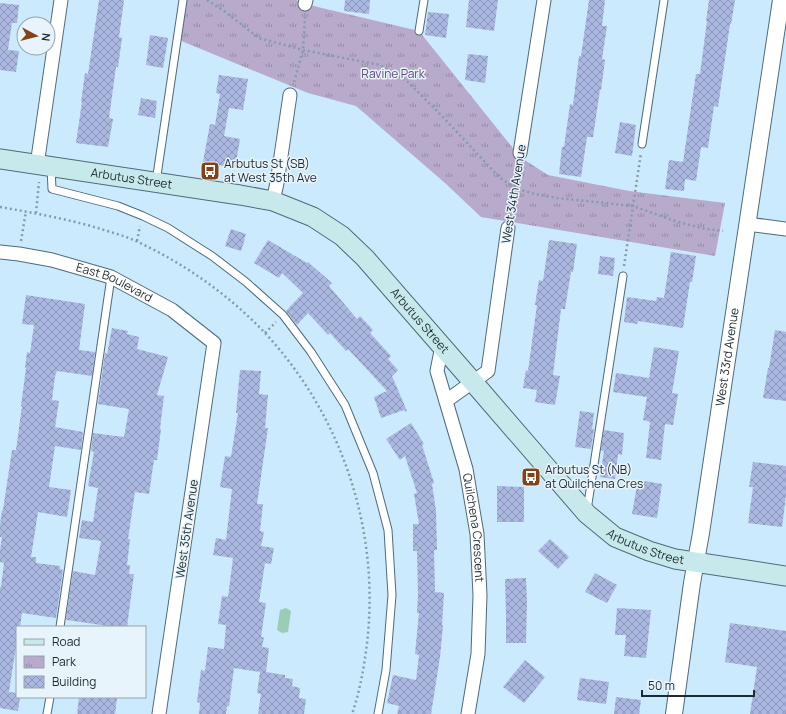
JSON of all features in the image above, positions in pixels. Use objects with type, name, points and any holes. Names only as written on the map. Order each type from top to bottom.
[{"type":"main road","name":"Arbutus Street","points":[[0,159],[43,171],[156,182],[273,201],[313,217],[342,236],[365,258],[587,514],[615,537],[675,559],[786,576]]},
{"type":"street","points":[[43,171],[61,0]]},
{"type":"street","name":"West 34th Avenue","points":[[520,153],[544,0]]},
{"type":"street","name":"West 33rd Avenue","points":[[674,714],[781,0]]},
{"type":"street","points":[[273,201],[277,184],[290,95]]},
{"type":"street","points":[[747,224],[786,229]]},
{"type":"street","name":"West 34th Avenue","points":[[446,401],[488,371],[508,228]]},
{"type":"street","name":"East Boulevard","points":[[0,252],[52,260],[111,277],[172,310],[214,343]]},
{"type":"street","name":"West 35th Avenue","points":[[159,714],[214,343]]},
{"type":"street","name":"Quilchena Crescent","points":[[442,346],[437,371],[466,469],[477,534],[480,595],[478,654],[468,714]]},
{"type":"lane","points":[[156,182],[182,0]]},
{"type":"lane","points":[[419,31],[424,0]]},
{"type":"lane","points":[[642,144],[664,0]]},
{"type":"lane","points":[[43,171],[52,189],[118,206],[143,216],[168,228],[212,256],[246,282],[283,315],[310,352],[345,405],[373,473],[388,530],[392,595],[386,670],[378,714]]},
{"type":"lane","points":[[587,514],[623,276]]},
{"type":"lane","points":[[60,626],[111,277]]},
{"type":"lane","points":[[47,714],[50,698]]},
{"type":"path","points":[[207,0],[259,38],[303,50],[380,65],[408,82],[499,177],[515,188],[535,194],[557,198],[633,206],[701,228],[723,231]]},
{"type":"path","points":[[290,95],[303,50],[306,2]]},
{"type":"path","points":[[623,276],[642,144]]},
{"type":"path","name":"West 34th Avenue","points":[[508,228],[520,153]]},
{"type":"path","points":[[36,213],[43,171]]},
{"type":"path","points":[[0,207],[75,221],[137,241],[184,267],[212,286],[238,307],[265,333],[293,367],[313,397],[339,447],[360,509],[366,544],[370,608],[368,636],[362,675],[352,714]]},
{"type":"path","points":[[21,241],[26,211]]},
{"type":"path","points":[[137,241],[143,216]]},
{"type":"path","points":[[265,333],[283,315]]},
{"type":"green space","name":"Ravine Park","points":[[185,0],[296,0],[305,4],[419,31],[520,157],[548,175],[629,191],[725,203],[715,256],[481,217],[445,183],[356,106],[308,93],[179,40]]},
{"type":"shaded area","points":[[286,608],[291,611],[288,632],[282,633],[277,630],[280,610]]},
{"type":"building","points":[[99,0],[124,0],[119,37],[122,38],[118,67],[116,67],[109,118],[113,119],[108,147],[76,143],[85,73],[88,74]]},
{"type":"building","points":[[345,0],[370,0],[369,14],[344,11]]},
{"type":"building","points":[[469,0],[498,0],[494,31],[466,27]]},
{"type":"building","points":[[589,0],[605,0],[602,26],[607,26],[602,59],[605,60],[593,137],[587,137],[581,177],[559,174],[562,147],[564,147],[570,104],[573,105],[579,56],[581,56]]},
{"type":"building","points":[[709,0],[735,0],[718,107],[714,106],[708,148],[701,147],[696,181],[685,179],[684,191],[665,189],[669,160],[683,162],[696,74],[700,74]]},
{"type":"building","points":[[0,3],[19,5],[16,23],[12,23],[8,50],[16,51],[16,56],[18,56],[16,72],[0,70]]},
{"type":"building","points":[[428,12],[449,14],[446,38],[425,35]]},
{"type":"building","points":[[150,35],[168,38],[163,68],[146,65]]},
{"type":"building","points":[[468,54],[488,56],[485,83],[465,80]]},
{"type":"building","points":[[219,75],[248,79],[243,110],[229,108],[224,136],[240,139],[235,168],[203,162],[210,124],[215,125],[220,94],[216,93]]},
{"type":"building","points":[[141,98],[157,101],[155,118],[138,115]]},
{"type":"building","points":[[620,122],[636,125],[632,156],[615,153]]},
{"type":"building","points":[[231,229],[246,234],[241,251],[225,246]]},
{"type":"building","points":[[268,240],[307,263],[308,262],[332,283],[329,286],[357,319],[360,316],[373,330],[370,333],[391,356],[388,359],[398,370],[392,376],[407,411],[406,412],[404,410],[381,418],[374,397],[387,391],[348,349],[346,351],[330,333],[328,335],[308,313],[297,325],[286,311],[303,293],[282,273],[279,278],[254,263]]},
{"type":"building","points":[[549,240],[577,244],[565,309],[561,309],[553,375],[560,376],[555,405],[535,402],[537,390],[523,388],[526,370],[528,371],[539,280],[543,281]]},
{"type":"building","points":[[671,252],[696,256],[692,282],[690,282],[683,328],[638,321],[637,324],[624,322],[627,297],[656,301],[657,297],[664,298]]},
{"type":"building","points":[[600,256],[615,258],[613,276],[598,274]]},
{"type":"building","points":[[26,295],[85,304],[79,350],[95,352],[92,376],[57,371],[55,376],[52,400],[59,401],[55,427],[83,432],[81,450],[55,446],[49,487],[71,490],[67,517],[38,512],[31,557],[36,557],[36,563],[60,566],[60,569],[63,570],[56,618],[22,613],[20,626],[16,626],[16,646],[9,692],[16,693],[16,698],[20,698],[18,711],[0,708],[0,587],[4,563],[0,562],[2,537],[0,537],[0,525],[12,450],[16,450],[27,352],[30,353],[34,325],[22,324]]},
{"type":"building","points":[[112,328],[128,331],[127,334],[139,337],[137,349],[168,357],[157,395],[164,396],[157,460],[154,460],[149,494],[135,492],[128,539],[130,539],[127,565],[130,565],[129,574],[134,574],[127,626],[108,626],[66,619],[73,571],[95,575],[101,541],[79,538],[82,520],[93,522],[98,488],[88,486],[94,452],[91,451],[93,433],[124,437],[129,409],[98,404],[105,353],[107,354]]},
{"type":"building","points":[[775,330],[786,332],[786,401],[763,398]]},
{"type":"building","points":[[654,347],[679,351],[672,393],[678,394],[673,425],[665,424],[661,460],[646,458],[650,422],[643,420],[647,397],[613,392],[616,373],[649,378]]},
{"type":"building","points":[[240,370],[261,371],[259,394],[268,395],[265,428],[268,428],[257,504],[263,504],[260,531],[264,532],[261,546],[274,548],[271,564],[265,563],[259,602],[266,603],[261,637],[264,637],[262,647],[269,648],[266,672],[285,675],[285,678],[293,679],[292,686],[300,688],[299,698],[306,699],[304,714],[258,714],[261,694],[257,693],[260,672],[234,668],[229,706],[227,706],[226,714],[199,714],[200,703],[197,702],[201,670],[205,671],[208,647],[224,649],[226,625],[218,624],[222,596],[228,597],[233,558],[213,555],[216,538],[226,540],[232,489],[220,487],[225,456],[231,457],[238,413],[236,413]]},
{"type":"building","points":[[580,411],[594,413],[592,429],[594,429],[591,449],[575,447]]},
{"type":"building","points":[[411,423],[424,444],[422,445],[434,483],[432,484],[436,511],[437,550],[434,550],[435,592],[444,593],[440,657],[431,714],[397,714],[399,706],[387,703],[393,675],[416,680],[419,655],[415,654],[419,613],[417,613],[417,551],[413,551],[413,524],[419,524],[414,494],[417,493],[405,456],[400,460],[386,439]]},
{"type":"building","points":[[604,430],[624,433],[622,455],[618,454],[615,479],[600,477],[604,451],[601,450]]},
{"type":"building","points":[[753,462],[786,466],[786,496],[782,527],[748,523],[753,487],[749,487]]},
{"type":"building","points":[[638,480],[662,484],[657,518],[632,514]]},
{"type":"building","points":[[497,486],[524,487],[524,522],[497,522]]},
{"type":"building","points":[[550,539],[569,557],[558,569],[538,551]]},
{"type":"building","points":[[595,573],[617,585],[607,603],[585,592]]},
{"type":"building","points":[[526,578],[526,643],[506,643],[505,579]]},
{"type":"building","points":[[617,608],[651,610],[646,658],[624,656],[626,635],[615,635]]},
{"type":"building","points":[[730,623],[786,631],[786,714],[750,714],[757,667],[725,662]]},
{"type":"building","points":[[525,660],[545,677],[524,703],[503,687]]},
{"type":"building","points":[[580,678],[609,682],[606,704],[577,700]]},
{"type":"building","points":[[616,697],[641,700],[639,714],[614,714]]},
{"type":"building","points":[[79,698],[117,698],[115,714],[77,714]]},
{"type":"place","name":"Arbutus St (SB) at West 35th Ave","points":[[210,171]]},
{"type":"place","name":"Arbutus St (NB) at Quilchena Cres","points":[[531,477]]}]
